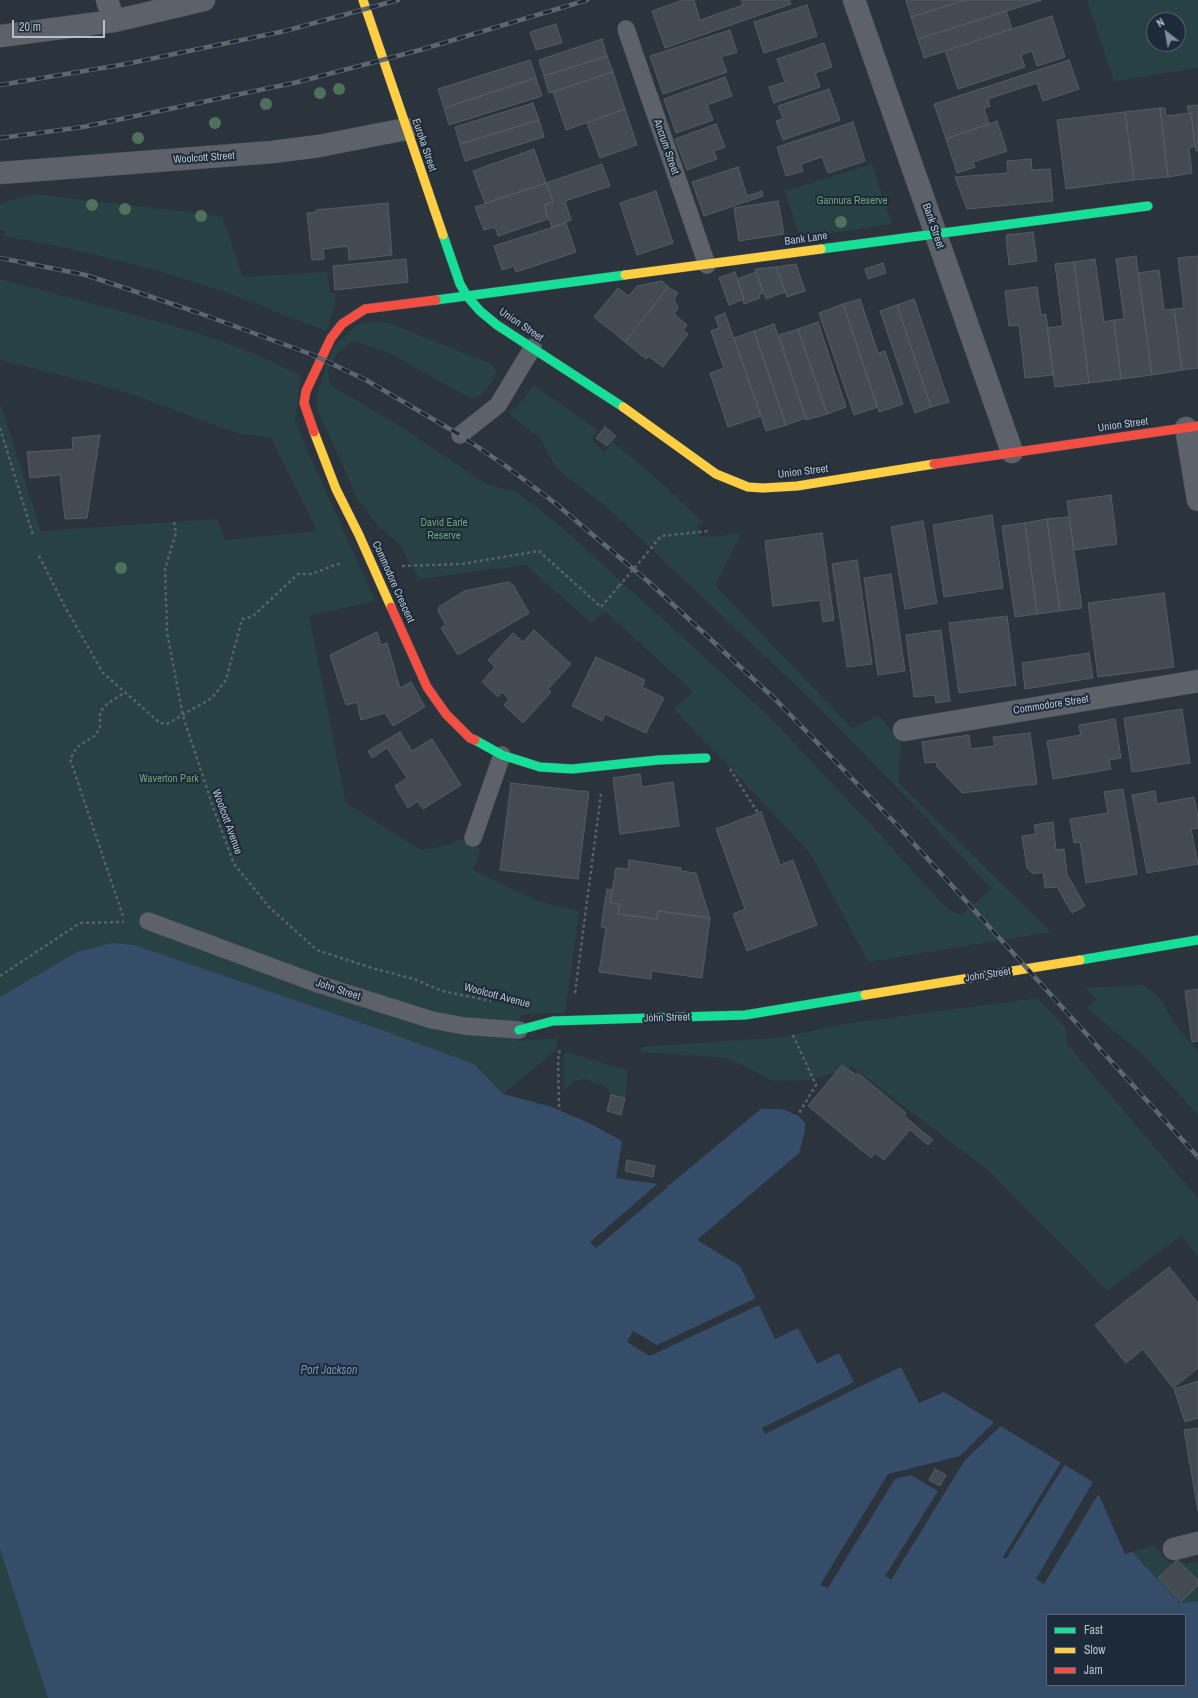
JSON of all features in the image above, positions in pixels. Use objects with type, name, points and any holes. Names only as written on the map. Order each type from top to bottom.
[{"type":"street","points":[[107,0],[114,21]]},
{"type":"street","points":[[0,36],[114,21],[204,0]]},
{"type":"street","name":"Euroka Street","points":[[363,0],[460,284],[467,296]]},
{"type":"street","name":"Bank Street","points":[[854,0],[1012,452]]},
{"type":"street","name":"Woolcott Street","points":[[0,173],[273,152],[319,146],[406,129]]},
{"type":"street","name":"Bank Lane","points":[[467,296],[1148,206]]},
{"type":"street","name":"Union Street","points":[[467,296],[480,311],[497,325],[611,399],[716,474],[748,487],[763,488],[797,486],[1012,452],[1192,427]]},
{"type":"street","name":"Commodore Crescent","points":[[467,296],[365,309],[357,313],[342,324],[331,338],[306,392],[304,402],[307,414],[336,489],[427,687],[446,714],[470,738],[502,755],[540,767],[572,769],[658,760],[706,758]]},
{"type":"street","points":[[1192,427],[1198,500]]},
{"type":"street","name":"Commodore Street","points":[[904,730],[1198,681]]},
{"type":"street","name":"John Street","points":[[519,1030],[553,1021],[745,1015],[1198,940]]},
{"type":"street","points":[[1174,1549],[1198,1543]]},
{"type":"lane","name":"Ancrum Street","points":[[626,29],[707,265]]},
{"type":"lane","points":[[460,435],[498,405],[533,347]]},
{"type":"lane","points":[[473,838],[502,755]]},
{"type":"lane","name":"John Street","points":[[148,921],[318,984],[432,1020],[464,1026],[519,1030]]},
{"type":"path","points":[[0,428],[33,535]]},
{"type":"path","name":"Woolcott Avenue","points":[[174,522],[176,533],[165,569],[167,632],[183,716],[214,810],[234,864],[270,908],[317,950],[372,968],[414,979],[442,991],[494,1002]]},
{"type":"path","points":[[39,556],[64,605],[103,673],[160,723],[167,724],[212,698],[226,680],[242,619],[252,617],[298,574],[312,574],[337,564],[373,567],[462,564],[540,551],[600,607],[661,536],[709,531]]},
{"type":"path","points":[[124,693],[107,704],[100,712],[100,727],[96,735],[77,747],[70,759],[124,922]]},
{"type":"path","points":[[734,774],[758,813]]},
{"type":"path","points":[[574,999],[602,790]]},
{"type":"path","points":[[0,976],[80,923],[148,921]]},
{"type":"path","points":[[793,1035],[816,1085],[799,1113]]},
{"type":"path","points":[[559,1107],[558,1060],[560,1046]]},
{"type":"green space","points":[[1087,0],[1198,0],[1198,68],[1114,81]]},
{"type":"green space","name":"Gannura Reserve","points":[[872,164],[892,224],[800,238],[785,191]]},
{"type":"green space","points":[[33,194],[222,216],[243,277],[327,272],[330,293],[336,293],[335,305],[326,331],[217,289],[134,264],[57,246],[4,236],[6,231],[0,230],[0,204]]},
{"type":"green space","name":"Waverton Park","points":[[0,279],[203,335],[243,349],[301,375],[295,422],[375,601],[309,616],[346,803],[421,850],[453,844],[456,839],[481,848],[473,870],[538,901],[579,911],[565,1013],[521,1014],[516,1041],[558,1038],[555,1051],[503,1094],[474,1064],[382,1030],[77,952],[0,997],[0,402],[41,531],[217,519],[225,540],[317,531],[270,437],[240,434],[120,390],[0,360]]},
{"type":"green space","name":"David Earle Reserve","points":[[373,321],[389,323],[491,364],[497,370],[494,379],[482,395],[472,399],[391,354],[353,341],[337,353],[328,372],[330,385],[403,428],[486,484],[517,492],[564,529],[771,718],[939,900],[951,911],[962,915],[991,889],[919,810],[807,696],[609,509],[556,468],[540,438],[509,414],[525,398],[533,385],[598,430],[592,438],[595,444],[604,452],[613,442],[657,479],[704,523],[697,525],[701,536],[714,537],[741,533],[715,585],[852,728],[879,716],[901,743],[898,782],[1051,932],[868,962],[812,856],[674,709],[693,692],[605,611],[591,623],[526,565],[419,579],[400,545],[378,526],[357,498],[318,411],[316,395],[334,346],[357,325]]},
{"type":"green space","points":[[1143,985],[1159,997],[1176,1026],[1198,1051],[1198,1115],[1143,1055],[1087,1008],[1096,999],[1085,988]]},
{"type":"green space","points":[[1038,998],[1065,1027],[1067,1044],[1198,1198],[1198,1257],[1181,1236],[1107,1291],[990,1172],[853,1067],[810,1080],[772,1081],[753,1070],[726,1058],[640,1052],[642,1047],[785,1037],[843,1024]]},
{"type":"green space","points":[[564,1052],[628,1070],[625,1098],[611,1095],[605,1086],[585,1079],[574,1081],[564,1091]]},
{"type":"green space","points":[[1154,1545],[1169,1563],[1198,1562],[1198,1601],[1180,1603],[1132,1552]]},
{"type":"green space","points":[[0,1549],[48,1698],[0,1698]]},
{"type":"water","name":"Port Jackson","points":[[113,943],[134,945],[382,1030],[474,1064],[503,1094],[552,1107],[589,1123],[622,1141],[616,1178],[658,1184],[662,1180],[668,1186],[761,1109],[782,1109],[799,1116],[805,1123],[805,1131],[799,1153],[697,1240],[740,1266],[775,1339],[798,1328],[817,1364],[839,1353],[857,1388],[901,1367],[919,1403],[944,1392],[1093,1482],[1125,1554],[1132,1552],[1180,1603],[1198,1601],[1198,1698],[48,1698],[0,1549],[0,997],[77,952]]},
{"type":"pier","points":[[662,1180],[668,1187],[596,1248],[590,1242]]},
{"type":"pier","points":[[756,1298],[759,1305],[650,1356],[627,1342],[633,1331],[657,1345]]},
{"type":"pier","points":[[854,1382],[857,1388],[765,1434],[762,1428]]},
{"type":"pier","points":[[994,1422],[1001,1426],[965,1460],[891,1580],[885,1576],[938,1491],[911,1475],[895,1479],[828,1588],[820,1585],[888,1474],[960,1456]]},
{"type":"pier","points":[[1061,1462],[1065,1464],[1006,1559],[1003,1557]]},
{"type":"pier","points":[[1093,1482],[1099,1493],[1044,1584],[1036,1579]]},
{"type":"building","points":[[683,0],[694,0],[700,20],[743,5],[741,0],[789,0],[791,4],[665,48],[652,11]]},
{"type":"building","points":[[906,0],[966,0],[911,17]]},
{"type":"building","points":[[966,0],[1042,0],[918,39],[911,17]]},
{"type":"building","points":[[807,5],[817,36],[764,53],[754,22]]},
{"type":"building","points":[[1006,11],[1012,29],[924,58],[918,39]]},
{"type":"building","points":[[1052,16],[1065,57],[1037,66],[1032,51],[1021,55],[1025,67],[958,89],[945,51]]},
{"type":"building","points":[[556,24],[562,43],[536,50],[530,32]]},
{"type":"building","points":[[730,30],[737,52],[721,57],[727,72],[663,94],[650,56]]},
{"type":"building","points":[[602,39],[607,56],[544,76],[539,60]]},
{"type":"building","points":[[824,43],[832,67],[815,73],[820,87],[774,103],[769,87],[785,82],[777,59]]},
{"type":"building","points":[[607,56],[613,72],[549,93],[544,76]]},
{"type":"building","points":[[530,60],[536,78],[444,108],[438,89]]},
{"type":"building","points":[[1069,60],[1079,89],[1043,101],[1037,83],[988,99],[990,106],[984,108],[989,124],[946,139],[934,104]]},
{"type":"building","points":[[613,72],[625,109],[566,130],[553,92]]},
{"type":"building","points":[[725,77],[732,96],[707,105],[713,120],[676,133],[664,99]]},
{"type":"building","points":[[536,78],[542,96],[449,125],[444,108]]},
{"type":"building","points":[[829,89],[840,120],[783,140],[776,121],[783,119],[778,106]]},
{"type":"building","points":[[533,103],[539,120],[460,144],[455,127]]},
{"type":"building","points":[[1198,105],[1198,151],[1196,151],[1191,113],[1189,114],[1187,106]]},
{"type":"building","points":[[1160,108],[1168,177],[1134,180],[1125,112]]},
{"type":"building","points":[[1160,108],[1165,108],[1166,116],[1191,113],[1195,146],[1189,148],[1192,173],[1168,177]]},
{"type":"building","points":[[625,109],[637,145],[600,158],[587,123]]},
{"type":"building","points":[[1125,112],[1134,180],[1066,189],[1057,120]]},
{"type":"building","points":[[539,120],[544,137],[465,161],[460,144]]},
{"type":"building","points":[[997,121],[1007,151],[973,162],[975,167],[957,173],[946,139]]},
{"type":"building","points":[[853,122],[865,161],[828,173],[822,157],[801,164],[803,171],[786,176],[777,147]]},
{"type":"building","points":[[716,124],[725,147],[714,151],[717,159],[687,170],[675,139]]},
{"type":"building","points":[[534,149],[546,183],[485,203],[473,171]]},
{"type":"building","points":[[1031,159],[1032,170],[1050,169],[1053,201],[967,209],[955,177],[1008,173],[1007,161]]},
{"type":"building","points":[[602,164],[610,186],[565,201],[571,220],[552,227],[544,205],[553,202],[546,183]]},
{"type":"building","points":[[738,167],[747,196],[762,191],[763,196],[704,216],[692,182]]},
{"type":"building","points":[[546,183],[553,202],[544,205],[548,219],[498,236],[495,227],[484,230],[475,207]]},
{"type":"building","points":[[656,191],[673,243],[637,255],[620,203]]},
{"type":"building","points":[[778,201],[784,234],[739,241],[734,208]]},
{"type":"building","points":[[388,203],[392,255],[349,260],[348,246],[323,249],[324,259],[312,260],[307,213],[316,212],[316,210]]},
{"type":"building","points":[[566,223],[576,252],[516,272],[514,266],[502,270],[494,246]]},
{"type":"building","points":[[1033,232],[1037,261],[1009,265],[1006,235]]},
{"type":"building","points":[[1136,256],[1152,375],[1121,379],[1114,320],[1124,319],[1116,259]]},
{"type":"building","points":[[1198,256],[1198,368],[1182,370],[1174,309],[1184,308],[1178,258]]},
{"type":"building","points":[[406,259],[408,282],[335,290],[333,266]]},
{"type":"building","points":[[1095,259],[1104,322],[1114,320],[1121,379],[1089,383],[1074,262]]},
{"type":"building","points":[[1074,262],[1089,383],[1055,387],[1047,328],[1063,326],[1055,264]]},
{"type":"building","points":[[883,263],[886,273],[868,279],[865,269]]},
{"type":"building","points":[[796,264],[805,291],[787,297],[776,267]]},
{"type":"building","points":[[776,267],[785,292],[766,299],[755,269]]},
{"type":"building","points":[[1159,270],[1164,310],[1174,309],[1182,370],[1152,375],[1138,273]]},
{"type":"building","points":[[735,272],[744,299],[729,305],[719,278]]},
{"type":"building","points":[[756,272],[763,293],[759,295],[760,298],[744,304],[744,299],[737,279]]},
{"type":"building","points":[[662,281],[668,287],[625,342],[594,317],[618,288],[629,296],[637,286]]},
{"type":"building","points":[[668,287],[678,293],[674,299],[678,308],[674,314],[687,325],[683,331],[688,334],[663,367],[648,356],[646,359],[625,342]]},
{"type":"building","points":[[1037,287],[1041,315],[1046,314],[1053,375],[1025,378],[1019,325],[1009,326],[1005,291]]},
{"type":"building","points":[[860,299],[878,353],[885,351],[903,404],[879,412],[843,304]]},
{"type":"building","points":[[914,299],[949,402],[931,407],[897,305]]},
{"type":"building","points":[[843,304],[878,407],[854,415],[819,313]]},
{"type":"building","points":[[897,305],[931,407],[915,413],[880,311]]},
{"type":"building","points":[[725,313],[761,416],[728,427],[710,373],[724,368],[711,331],[719,328],[715,317]]},
{"type":"building","points":[[818,322],[846,407],[827,414],[798,329]]},
{"type":"building","points":[[774,324],[806,418],[786,425],[754,331]]},
{"type":"building","points":[[798,329],[827,414],[806,420],[779,335]]},
{"type":"building","points":[[754,331],[786,425],[766,431],[734,338]]},
{"type":"building","points":[[605,427],[616,436],[607,446],[596,438]]},
{"type":"building","points":[[100,435],[87,518],[65,519],[60,475],[30,478],[27,452],[73,449],[72,438]]},
{"type":"building","points":[[1111,495],[1117,544],[1074,550],[1067,501]]},
{"type":"building","points":[[992,515],[1003,588],[944,597],[933,525]]},
{"type":"building","points":[[1069,517],[1082,608],[1060,611],[1047,519]]},
{"type":"building","points":[[1047,519],[1060,611],[1037,614],[1025,523]]},
{"type":"building","points":[[923,521],[937,603],[905,609],[891,527]]},
{"type":"building","points":[[1025,523],[1037,614],[1015,617],[1002,526]]},
{"type":"building","points":[[822,533],[834,620],[823,622],[820,600],[773,606],[765,541]]},
{"type":"building","points":[[857,560],[872,664],[847,667],[832,564]]},
{"type":"building","points":[[891,574],[905,671],[878,675],[864,578]]},
{"type":"building","points":[[508,582],[513,585],[529,613],[458,655],[441,628],[446,625],[438,611],[439,607],[464,591]]},
{"type":"building","points":[[1164,593],[1174,667],[1098,677],[1088,603]]},
{"type":"building","points":[[1007,616],[1016,685],[959,693],[949,623]]},
{"type":"building","points":[[534,630],[571,664],[548,689],[551,692],[523,723],[504,705],[509,699],[502,692],[498,697],[482,682],[495,667],[488,660],[513,633],[523,642]]},
{"type":"building","points":[[941,630],[950,701],[936,703],[935,695],[914,697],[906,635]]},
{"type":"building","points":[[377,632],[381,645],[387,643],[400,688],[411,682],[425,707],[393,726],[385,713],[361,720],[357,702],[346,705],[330,655]]},
{"type":"building","points":[[1089,653],[1093,678],[1025,689],[1022,663]]},
{"type":"building","points":[[596,657],[645,680],[642,687],[664,698],[646,733],[605,714],[602,721],[572,706]]},
{"type":"building","points":[[1182,709],[1190,763],[1132,772],[1124,718]]},
{"type":"building","points":[[1115,719],[1121,758],[1109,760],[1111,769],[1053,779],[1047,741],[1081,735],[1079,725]]},
{"type":"building","points":[[400,732],[412,751],[432,739],[461,785],[423,809],[418,801],[408,808],[395,786],[407,778],[387,748],[372,758],[368,751]]},
{"type":"building","points":[[1030,733],[1037,784],[962,793],[937,767],[936,762],[925,763],[922,742],[969,735],[971,749],[995,746],[993,737]]},
{"type":"building","points":[[640,774],[642,787],[673,782],[679,826],[620,834],[613,778]]},
{"type":"building","points":[[511,783],[589,792],[578,879],[500,870]]},
{"type":"building","points":[[1123,789],[1137,874],[1086,883],[1080,842],[1074,843],[1070,819],[1108,813],[1104,792]]},
{"type":"building","points":[[1155,791],[1157,804],[1194,797],[1198,817],[1198,828],[1191,829],[1198,864],[1147,873],[1132,795]]},
{"type":"building","points":[[761,812],[780,865],[793,860],[817,925],[747,951],[733,914],[745,909],[716,829]]},
{"type":"building","points":[[1053,822],[1056,850],[1064,849],[1067,874],[1085,906],[1072,913],[1057,887],[1045,888],[1043,872],[1033,874],[1027,868],[1022,836],[1036,834],[1034,825]]},
{"type":"building","points":[[629,860],[681,868],[681,871],[696,873],[710,918],[658,911],[657,919],[618,914],[620,904],[610,903],[616,868],[628,869]]},
{"type":"building","points":[[607,889],[612,890],[610,903],[620,904],[618,914],[657,919],[658,911],[710,918],[702,978],[652,971],[651,979],[599,972],[606,928],[601,927]]},
{"type":"building","points":[[1198,989],[1198,1041],[1192,1042],[1185,991]]},
{"type":"building","points":[[842,1065],[856,1075],[858,1073],[906,1113],[904,1116],[933,1140],[928,1145],[910,1130],[884,1160],[875,1153],[871,1158],[808,1106]]},
{"type":"building","points":[[611,1095],[625,1098],[621,1115],[607,1111]]},
{"type":"building","points":[[627,1160],[655,1166],[653,1177],[625,1171]]},
{"type":"building","points":[[1169,1267],[1198,1303],[1198,1368],[1173,1388],[1143,1349],[1126,1363],[1095,1325]]},
{"type":"building","points":[[1198,1381],[1198,1418],[1185,1422],[1174,1389]]},
{"type":"building","points":[[1198,1428],[1198,1511],[1184,1430]]},
{"type":"building","points":[[935,1469],[946,1475],[940,1486],[929,1480]]},
{"type":"building","points":[[1177,1560],[1198,1580],[1198,1585],[1181,1602],[1158,1578]]},
{"type":"railway","points":[[0,85],[126,64],[285,31],[398,0]]},
{"type":"railway","points":[[0,138],[83,127],[298,82],[420,50],[587,0]]},
{"type":"railway","points":[[0,258],[86,275],[199,313],[313,355],[366,380],[460,435],[503,464],[555,503],[651,584],[776,700],[897,825],[1198,1157]]},
{"type":"traffic: fast","points":[[821,249],[1148,206]]},
{"type":"traffic: fast","points":[[443,235],[460,284],[467,296],[480,311],[497,325],[623,407]]},
{"type":"traffic: fast","points":[[436,300],[625,275]]},
{"type":"traffic: fast","points":[[475,740],[502,755],[540,767],[572,769],[658,760],[706,758]]},
{"type":"traffic: fast","points":[[1080,960],[1198,940]]},
{"type":"traffic: fast","points":[[519,1030],[553,1021],[745,1015],[865,995]]},
{"type":"traffic: slow","points":[[363,0],[443,235]]},
{"type":"traffic: slow","points":[[625,275],[821,249]]},
{"type":"traffic: slow","points":[[623,407],[716,474],[748,487],[763,488],[797,486],[934,464]]},
{"type":"traffic: slow","points":[[314,432],[336,489],[359,535],[391,607]]},
{"type":"traffic: slow","points":[[865,995],[1080,960]]},
{"type":"traffic: jam","points":[[314,432],[304,403],[306,391],[331,338],[342,324],[365,309],[436,300]]},
{"type":"traffic: jam","points":[[934,464],[1198,426]]},
{"type":"traffic: jam","points":[[391,607],[427,687],[446,714],[470,738],[475,740]]}]
